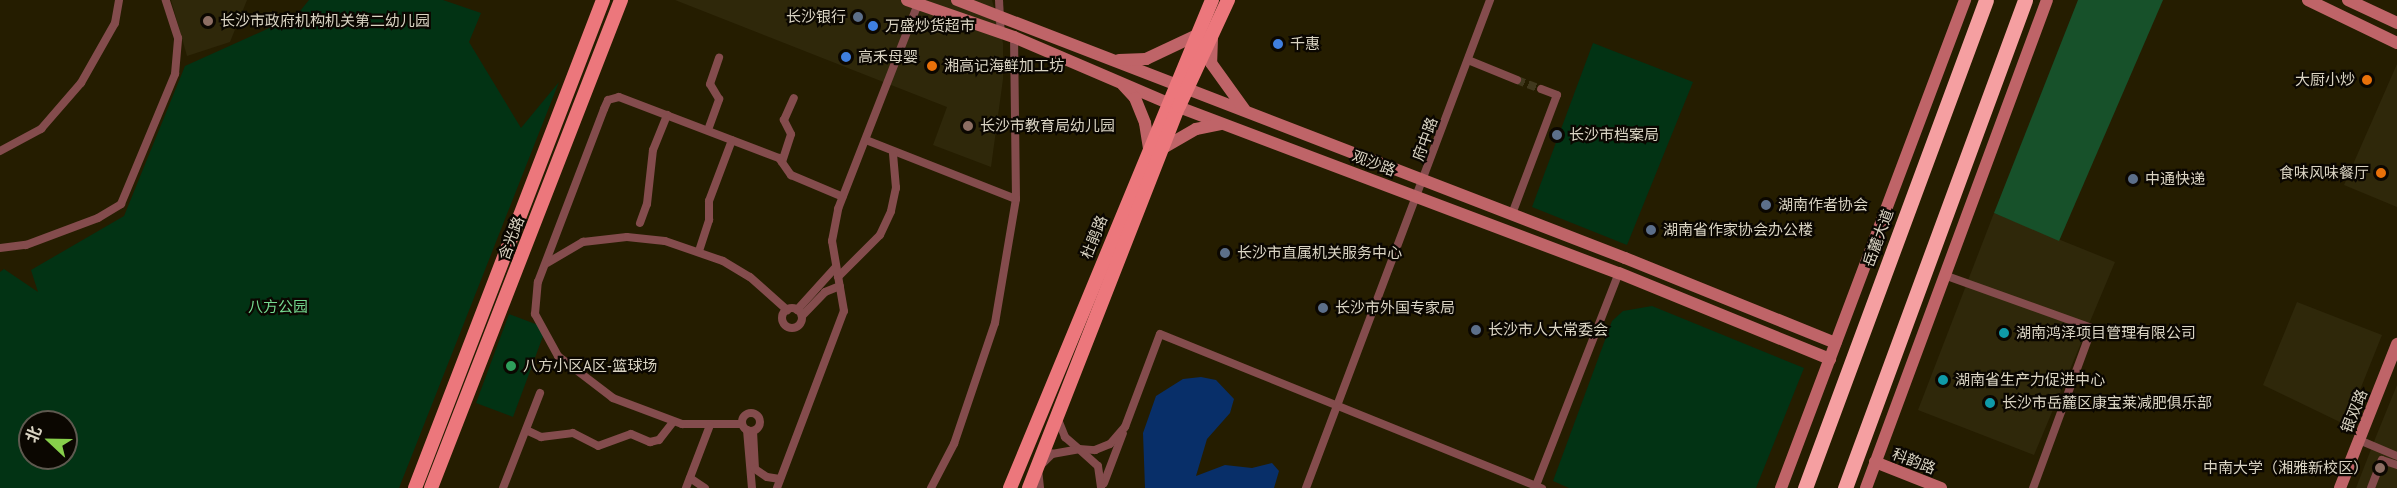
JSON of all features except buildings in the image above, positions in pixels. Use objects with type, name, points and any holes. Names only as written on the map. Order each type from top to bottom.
[{"type":"highway","name":"岳麓大道","points":[[1805,488],[1986,0]]},
{"type":"highway","points":[[1845,488],[2025,0]]},
{"type":"main road","name":"含光路","points":[[416,488],[603,0]]},
{"type":"main road","name":"含光路","points":[[431,488],[621,0]]},
{"type":"main road","name":"观沙路","points":[[957,0],[1512,214],[1835,343]]},
{"type":"main road","name":"杜鹃路","points":[[1182,86],[1197,35],[1212,0]]},
{"type":"main road","name":"杜鹃路","points":[[1010,488],[1182,86],[1213,33],[1228,0]]},
{"type":"main road","points":[[1781,488],[1965,0]]},
{"type":"main road","points":[[1866,488],[2047,0]]},
{"type":"main road","points":[[2308,0],[2397,43]]},
{"type":"main road","points":[[2348,0],[2397,23]]},
{"type":"main road","name":"观沙路","points":[[912,2],[1001,33],[1174,104],[1619,273],[1830,359]]},
{"type":"main road","points":[[1213,33],[1211,63],[1244,110]]},
{"type":"main road","points":[[1116,60],[1146,59],[1197,35]]},
{"type":"main road","points":[[1120,82],[1135,98],[1156,148],[1196,129],[1226,124]]},
{"type":"main road","name":"杜鹃路","points":[[1029,488],[1156,148]]},
{"type":"main road","name":"银双路","points":[[2340,488],[2397,344]]},
{"type":"main road","name":"科韵路","points":[[1875,462],[1941,488]]},
{"type":"street","points":[[0,151],[41,129],[81,84],[115,23],[119,0]]},
{"type":"street","points":[[0,248],[26,245],[98,218],[121,204],[175,74],[178,38],[166,0]]},
{"type":"street","points":[[999,0],[1001,33]]},
{"type":"street","name":"府中路","points":[[1306,488],[1490,0]]},
{"type":"street","points":[[777,488],[844,311],[832,241],[843,197],[866,140],[912,2]]},
{"type":"street","points":[[931,488],[954,444],[995,323],[1016,199],[1014,38]]},
{"type":"street","points":[[708,130],[719,99],[711,84],[719,58]]},
{"type":"street","points":[[1468,60],[1517,80]]},
{"type":"street","points":[[1512,214],[1557,95],[1541,89]]},
{"type":"street","points":[[747,428],[673,422],[613,398],[558,356],[535,314],[534,299],[546,263],[608,100],[619,97],[708,130],[782,162],[791,175],[843,197]]},
{"type":"street","points":[[782,162],[791,134],[784,120],[794,98]]},
{"type":"street","points":[[640,223],[647,204],[653,150],[667,115]]},
{"type":"street","points":[[699,251],[709,220],[709,201],[732,140]]},
{"type":"street","points":[[866,140],[1016,199]]},
{"type":"street","points":[[787,310],[782,317],[787,327],[798,327],[800,313],[880,235],[891,211],[896,188],[893,151]]},
{"type":"street","points":[[546,263],[584,242],[627,237],[665,241],[699,251],[750,277],[787,310],[800,313]]},
{"type":"street","points":[[1102,487],[1160,334],[1538,487],[1619,273]]},
{"type":"street","points":[[1944,275],[2092,328],[2033,488]]},
{"type":"street","points":[[800,313],[825,292],[838,277]]},
{"type":"street","points":[[503,488],[540,393]]},
{"type":"street","points":[[1057,417],[1065,437],[1098,466],[1102,487]]},
{"type":"street","points":[[526,430],[541,437],[573,433],[598,446],[631,434],[650,442],[659,440],[673,422]]},
{"type":"street","points":[[686,488],[710,425]]},
{"type":"street","points":[[1040,488],[1038,468],[1052,454],[1079,449],[1095,450],[1110,444],[1125,427]]},
{"type":"street","points":[[747,428],[756,469],[767,477],[780,479]]},
{"type":"street","points":[[747,428],[752,488]]},
{"type":"street","points":[[2359,440],[2397,456]]},
{"type":"street","points":[[2371,488],[2382,459],[2397,465]]},
{"type":"street","points":[[690,478],[705,488]]},
{"type":"shaded area","name":"长沙市政府机构机关第二幼儿园","points":[[171,0],[247,0],[230,42],[187,56]]},
{"type":"shaded area","points":[[675,0],[992,0],[1003,43],[1003,79],[991,167],[933,145],[947,107]]},
{"type":"shaded area","points":[[2397,64],[2397,207],[2344,185]]},
{"type":"shaded area","points":[[1994,213],[2115,262],[2034,455],[1918,410]]},
{"type":"shaded area","points":[[2297,302],[2382,335],[2346,425],[2263,385]]},
{"type":"shaded area","name":"中南大学（湘雅新校区）","points":[[2397,385],[2397,488],[2356,488],[2375,439]]},
{"type":"green space","name":"八方公园","points":[[309,0],[443,0],[481,13],[469,42],[521,128],[559,82],[399,488],[0,488],[0,272],[4,269],[38,292],[31,270],[124,216],[185,66],[296,16]]},
{"type":"green space","points":[[2078,0],[2163,0],[2059,241],[1994,213]]},
{"type":"green space","points":[[1593,43],[1693,82],[1627,245],[1532,207]]},
{"type":"green space","points":[[1652,306],[1804,368],[1756,488],[1569,488],[1553,481],[1612,321],[1623,311]]},
{"type":"green space","name":"八方小区A区-篮球场","points":[[509,314],[546,328],[513,417],[476,403]]},
{"type":"water","points":[[1201,377],[1216,380],[1234,399],[1230,413],[1207,439],[1196,476],[1225,465],[1252,468],[1272,463],[1279,471],[1274,488],[1145,488],[1143,433],[1156,396],[1183,379]]},
{"type":"tunnel","points":[[1517,80],[1541,89]]},
{"type":"place","name":"长沙银行","points":[[858,17]]},
{"type":"place","name":"长沙市政府机构机关第二幼儿园","points":[[208,21]]},
{"type":"place","name":"万盛炒货超市","points":[[873,26]]},
{"type":"place","name":"千惠","points":[[1278,44]]},
{"type":"place","name":"高禾母婴","points":[[846,57]]},
{"type":"place","name":"湘高记海鲜加工坊","points":[[932,66]]},
{"type":"place","name":"大厨小炒","points":[[2367,80]]},
{"type":"place","name":"长沙市教育局幼儿园","points":[[968,126]]},
{"type":"place","name":"长沙市档案局","points":[[1557,135]]},
{"type":"place","name":"食味风味餐厅","points":[[2381,173]]},
{"type":"place","name":"中通快递","points":[[2133,179]]},
{"type":"place","name":"湖南作者协会","points":[[1766,205]]},
{"type":"place","name":"湖南省作家协会办公楼","points":[[1651,230]]},
{"type":"place","name":"长沙市直属机关服务中心","points":[[1225,253]]},
{"type":"place","name":"长沙市外国专家局","points":[[1323,308]]},
{"type":"place","name":"长沙市人大常委会","points":[[1476,330]]},
{"type":"place","name":"湖南鸿泽项目管理有限公司","points":[[2004,333]]},
{"type":"place","name":"八方小区A区-篮球场","points":[[511,366]]},
{"type":"place","name":"湖南省生产力促进中心","points":[[1943,380]]},
{"type":"place","name":"长沙市岳麓区康宝莱减肥俱乐部","points":[[1990,403]]},
{"type":"place","name":"中南大学（湘雅新校区）","points":[[2380,468]]}]
